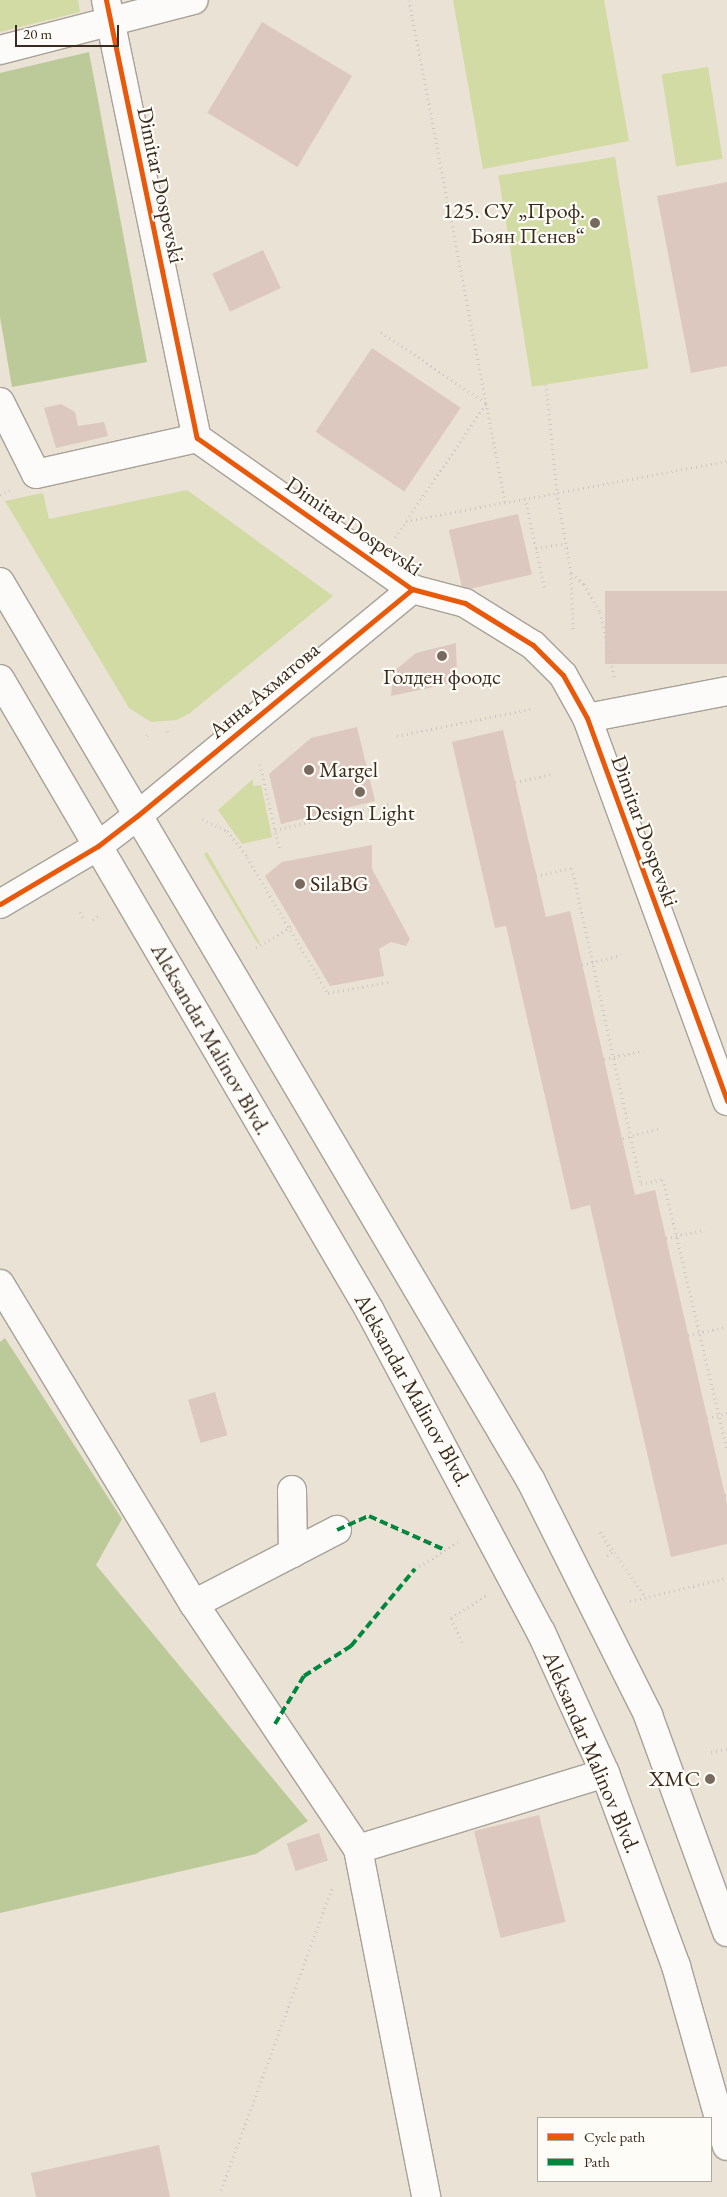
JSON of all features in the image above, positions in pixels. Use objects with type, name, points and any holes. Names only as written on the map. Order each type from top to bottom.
[{"type":"main road","points":[[0,50],[108,11],[194,0]]},
{"type":"main road","name":"Dimitar Dospevski","points":[[108,11],[197,438],[412,589],[465,603],[533,645],[563,675],[586,718],[727,1101]]},
{"type":"main road","points":[[0,402],[36,474],[197,438]]},
{"type":"main road","points":[[0,582],[531,1481],[590,1592],[648,1715],[727,1932]]},
{"type":"main road","name":"Анна Ахматова","points":[[0,904],[98,846],[412,589]]},
{"type":"main road","name":"Aleksandar Malinov Blvd.","points":[[0,679],[370,1311],[473,1496],[541,1632],[605,1773],[676,1966],[727,2146]]},
{"type":"main road","points":[[586,718],[727,690]]},
{"type":"main road","points":[[0,1284],[194,1604],[358,1849],[426,2197]]},
{"type":"main road","points":[[292,1490],[293,1553]]},
{"type":"main road","points":[[194,1604],[338,1530]]},
{"type":"main road","points":[[358,1849],[605,1773]]},
{"type":"path","points":[[409,0],[505,502]]},
{"type":"path","points":[[381,332],[487,404]]},
{"type":"path","points":[[546,384],[557,493],[571,573],[573,630]]},
{"type":"path","points":[[394,540],[487,404]]},
{"type":"path","points":[[406,521],[727,461]]},
{"type":"path","points":[[525,498],[545,590]]},
{"type":"path","points":[[536,548],[566,543]]},
{"type":"path","points":[[571,573],[584,584],[600,612],[616,685]]},
{"type":"path","points":[[397,736],[530,709]]},
{"type":"path","points":[[147,736],[148,732]]},
{"type":"path","points":[[260,764],[280,851]]},
{"type":"path","points":[[515,782],[552,774]]},
{"type":"path","points":[[275,830],[389,804]]},
{"type":"path","points":[[202,818],[227,831],[328,993],[388,982]]},
{"type":"path","points":[[536,876],[572,868],[641,1184],[664,1179],[679,1235],[727,1449]]},
{"type":"path","points":[[80,912],[83,918]]},
{"type":"path","points":[[92,920],[98,916]]},
{"type":"path","points":[[256,948],[294,925]]},
{"type":"path","points":[[582,965],[621,955]]},
{"type":"path","points":[[604,1059],[643,1050]]},
{"type":"path","points":[[623,1138],[660,1128]]},
{"type":"path","points":[[666,1238],[705,1230]]},
{"type":"path","points":[[688,1335],[727,1327]]},
{"type":"path","points":[[707,1418],[727,1413]]},
{"type":"path","points":[[606,1556],[612,1552],[600,1532],[646,1597]]},
{"type":"path","points":[[414,1569],[461,1540]]},
{"type":"path","points":[[630,1602],[727,1578]]},
{"type":"path","points":[[458,1636],[462,1642],[451,1618],[489,1593]]},
{"type":"path","points":[[711,1752],[727,1750]]},
{"type":"path","points":[[221,2190],[334,1883],[358,1849]]},
{"type":"green space","points":[[0,0],[78,0],[80,12],[0,32]]},
{"type":"green space","points":[[453,0],[604,0],[629,141],[483,169]]},
{"type":"green space","points":[[89,52],[147,362],[12,387],[0,317],[0,73]]},
{"type":"green space","points":[[708,67],[723,159],[676,166],[662,74]]},
{"type":"green space","points":[[615,157],[648,368],[532,387],[498,175]]},
{"type":"green space","points":[[187,490],[333,596],[190,713],[177,720],[151,722],[129,708],[5,501],[43,493],[49,519]]},
{"type":"green space","points":[[253,779],[253,786],[261,785],[272,837],[242,844],[218,810]]},
{"type":"green space","points":[[207,852],[260,943],[258,944],[204,854]]},
{"type":"green space","points":[[5,1338],[122,1519],[96,1565],[308,1821],[256,1854],[0,1913],[0,1342]]},
{"type":"building","points":[[262,22],[352,76],[297,167],[207,113]]},
{"type":"building","points":[[727,182],[727,366],[691,373],[657,196]]},
{"type":"building","points":[[263,250],[281,288],[230,312],[212,274]]},
{"type":"building","points":[[372,348],[461,408],[404,492],[316,432]]},
{"type":"building","points":[[61,404],[75,412],[78,426],[104,422],[108,436],[56,448],[44,408]]},
{"type":"building","points":[[518,514],[532,574],[463,590],[449,530]]},
{"type":"building","points":[[605,591],[727,591],[727,664],[605,664]]},
{"type":"building","points":[[456,643],[457,682],[391,696],[393,672],[416,653]]},
{"type":"building","points":[[357,727],[375,801],[281,824],[269,774],[311,738]]},
{"type":"building","points":[[503,730],[546,917],[570,911],[635,1195],[655,1190],[727,1504],[727,1544],[671,1557],[590,1205],[571,1210],[506,926],[495,928],[452,742]]},
{"type":"building","points":[[372,845],[372,869],[410,939],[406,946],[391,942],[379,949],[384,976],[330,986],[265,876],[282,862]]},
{"type":"building","points":[[215,1392],[227,1435],[200,1443],[188,1400]]},
{"type":"building","points":[[539,1815],[566,1922],[501,1938],[474,1831]]},
{"type":"building","points":[[319,1833],[328,1861],[296,1871],[287,1844]]},
{"type":"building","points":[[159,2145],[170,2197],[36,2197],[31,2173]]},
{"type":"marked path","points":[[337,1530],[369,1516],[445,1550]]},
{"type":"marked path","points":[[275,1724],[304,1676],[351,1646],[415,1569]]},
{"type":"cycle path","points":[[106,0],[197,438],[412,589],[465,603],[533,645],[563,675],[587,718],[727,1101]]},
{"type":"cycle path","points":[[0,904],[98,846],[412,589]]},
{"type":"place","name":"125. СУ „Проф. Боян Пенев“","points":[[595,223]]},
{"type":"place","name":"Голден фоодс","points":[[442,656]]},
{"type":"place","name":"Margel","points":[[309,770]]},
{"type":"place","name":"Design Light","points":[[360,792]]},
{"type":"place","name":"SilaBG","points":[[300,884]]},
{"type":"place","name":"ХМС","points":[[710,1779]]}]
